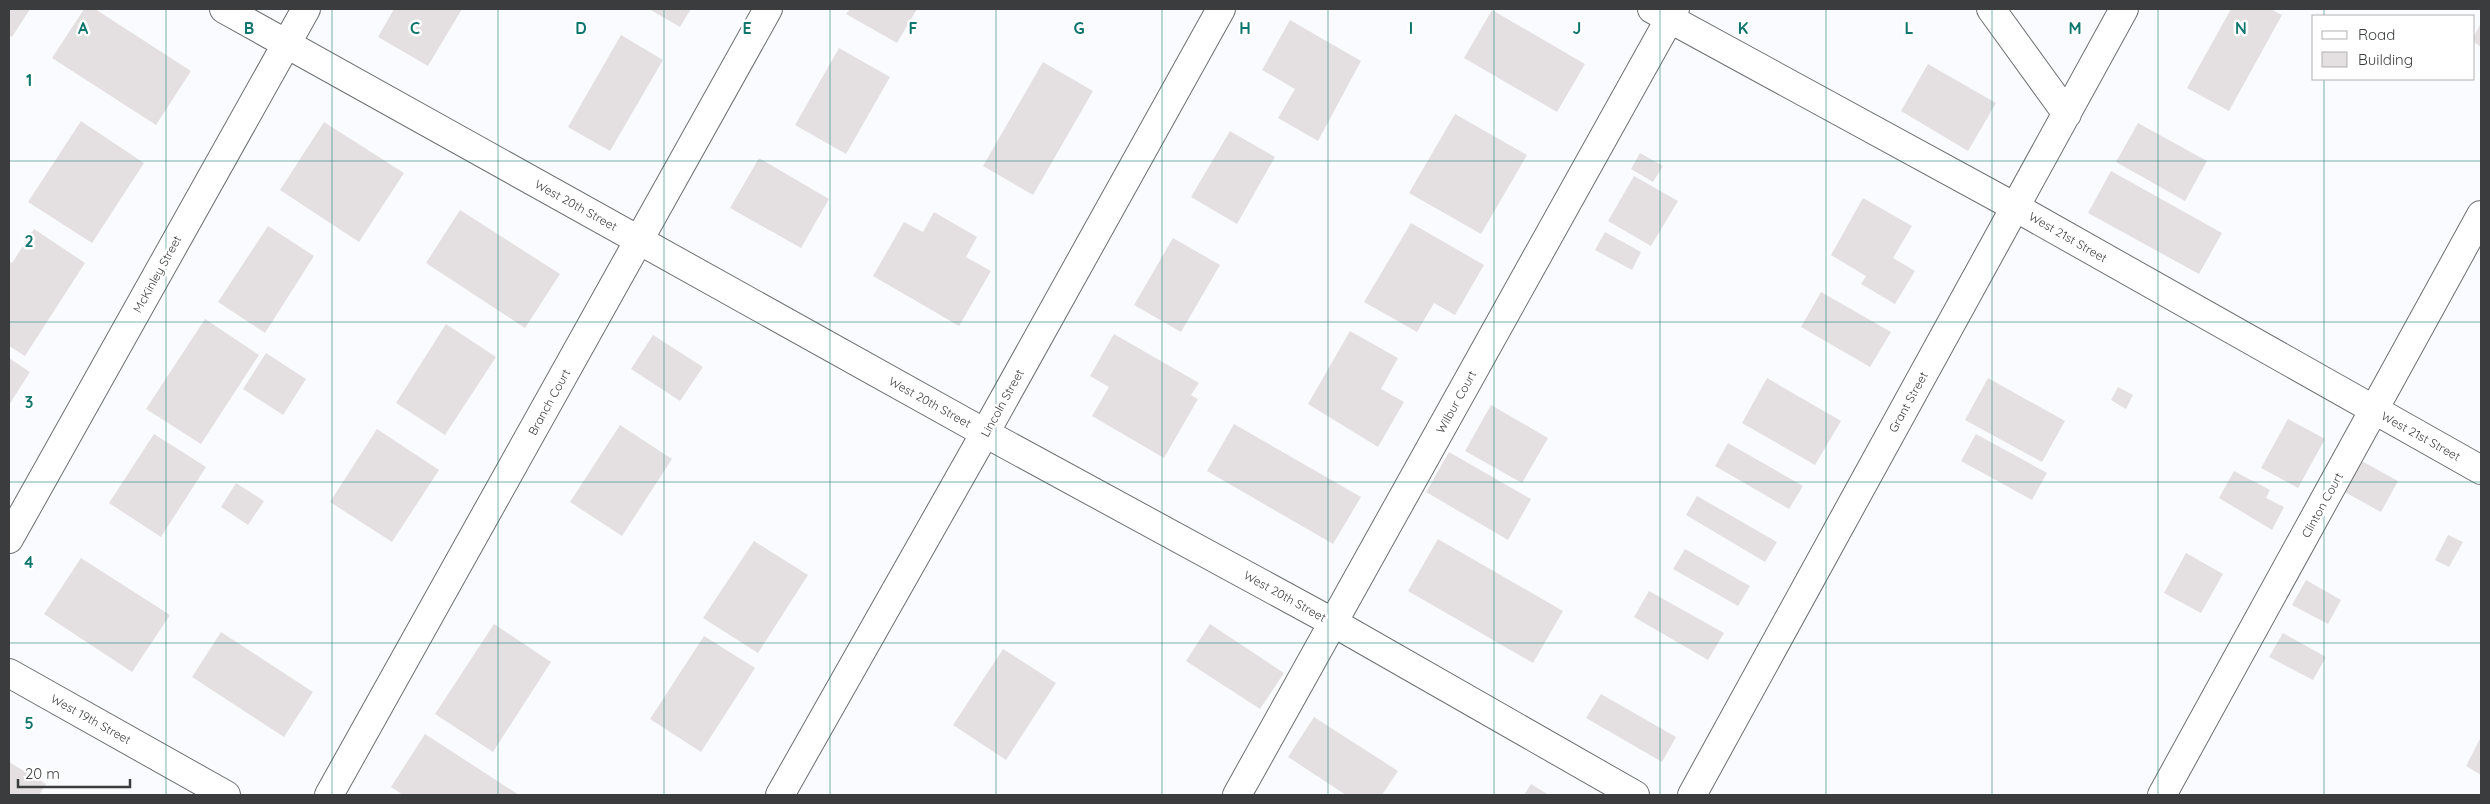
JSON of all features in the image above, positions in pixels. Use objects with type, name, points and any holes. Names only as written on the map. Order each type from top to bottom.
[{"type":"street","name":"West 20th Street","points":[[224,9],[985,433],[1334,623],[1635,795]]},
{"type":"street","name":"McKinley Street","points":[[9,539],[306,9]]},
{"type":"street","name":"Branch Court","points":[[329,795],[768,9]]},
{"type":"street","name":"Lincoln Street","points":[[780,795],[985,433],[1221,9]]},
{"type":"street","points":[[1991,9],[2066,114]]},
{"type":"street","name":"Grant Street","points":[[1692,795],[2124,9]]},
{"type":"street","name":"West 21st Street","points":[[1666,12],[2481,470]]},
{"type":"street","name":"Wilbur Court","points":[[1237,795],[1334,623],[1666,12]]},
{"type":"street","name":"Clinton Court","points":[[2162,795],[2375,411],[2481,214]]},
{"type":"street","name":"West 19th Street","points":[[9,673],[226,795]]},
{"type":"building","points":[[9,9],[30,9],[12,37],[9,35]]},
{"type":"building","points":[[84,9],[95,9],[191,71],[156,125],[52,58]]},
{"type":"building","points":[[394,9],[462,9],[428,66],[378,37]]},
{"type":"building","points":[[649,9],[691,9],[680,27]]},
{"type":"building","points":[[850,9],[917,9],[897,43],[846,14]]},
{"type":"building","points":[[2231,9],[2271,9],[2282,15],[2229,111],[2187,88]]},
{"type":"building","points":[[1492,10],[1585,64],[1557,112],[1464,58]]},
{"type":"building","points":[[1290,20],[1361,61],[1318,141],[1278,118],[1295,89],[1262,70]]},
{"type":"building","points":[[2481,23],[2481,47],[2475,43],[2475,34]]},
{"type":"building","points":[[621,35],[663,60],[610,151],[568,127]]},
{"type":"building","points":[[839,48],[890,77],[846,154],[795,125]]},
{"type":"building","points":[[1043,62],[1093,91],[1033,195],[983,166]]},
{"type":"building","points":[[1928,64],[1996,103],[1968,151],[1901,111]]},
{"type":"building","points":[[1455,114],[1527,155],[1481,234],[1409,193]]},
{"type":"building","points":[[81,121],[144,163],[92,243],[28,202]]},
{"type":"building","points":[[324,122],[404,173],[359,242],[280,190]]},
{"type":"building","points":[[2138,123],[2207,161],[2185,201],[2116,162]]},
{"type":"building","points":[[1230,131],[1275,157],[1237,224],[1191,197]]},
{"type":"building","points":[[1640,153],[1663,166],[1653,182],[1631,169]]},
{"type":"building","points":[[759,158],[829,199],[801,248],[730,208]]},
{"type":"building","points":[[2111,171],[2222,233],[2199,274],[2088,213]]},
{"type":"building","points":[[1634,176],[1678,201],[1651,246],[1608,221]]},
{"type":"building","points":[[1863,198],[1912,226],[1893,258],[1915,271],[1895,304],[1861,284],[1866,276],[1831,255]]},
{"type":"building","points":[[460,210],[560,274],[525,328],[426,263]]},
{"type":"building","points":[[934,212],[977,237],[966,257],[991,271],[959,326],[873,276],[904,222],[923,232]]},
{"type":"building","points":[[1411,223],[1484,265],[1455,315],[1434,303],[1417,332],[1364,302]]},
{"type":"building","points":[[268,226],[314,256],[265,333],[218,302]]},
{"type":"building","points":[[34,229],[85,263],[25,356],[9,346],[9,261],[12,263]]},
{"type":"building","points":[[1605,232],[1641,252],[1632,270],[1595,250]]},
{"type":"building","points":[[1173,238],[1220,265],[1181,332],[1134,305]]},
{"type":"building","points":[[1821,292],[1891,332],[1870,367],[1801,327]]},
{"type":"building","points":[[205,319],[259,355],[201,444],[146,409]]},
{"type":"building","points":[[446,324],[496,357],[445,435],[396,403]]},
{"type":"building","points":[[1350,331],[1398,358],[1381,389],[1404,402],[1378,447],[1308,404]]},
{"type":"building","points":[[1114,334],[1199,383],[1191,395],[1198,399],[1164,458],[1092,416],[1109,387],[1090,376]]},
{"type":"building","points":[[653,335],[703,367],[680,401],[631,369]]},
{"type":"building","points":[[266,353],[306,379],[283,415],[243,389]]},
{"type":"building","points":[[9,358],[30,372],[9,405]]},
{"type":"building","points":[[1767,378],[1841,421],[1815,465],[1742,423]]},
{"type":"building","points":[[1988,378],[2065,421],[2042,462],[1965,420]]},
{"type":"building","points":[[2118,387],[2133,395],[2126,409],[2111,400]]},
{"type":"building","points":[[1491,405],[1548,438],[1522,483],[1465,451]]},
{"type":"building","points":[[2288,419],[2325,439],[2298,488],[2261,468]]},
{"type":"building","points":[[1234,424],[1361,497],[1333,544],[1207,471]]},
{"type":"building","points":[[620,425],[672,459],[622,536],[570,502]]},
{"type":"building","points":[[377,429],[439,470],[392,542],[330,502]]},
{"type":"building","points":[[154,434],[206,467],[161,537],[109,503]]},
{"type":"building","points":[[1976,434],[2047,473],[2032,500],[1961,461]]},
{"type":"building","points":[[1728,443],[1803,486],[1789,509],[1715,466]]},
{"type":"building","points":[[1449,452],[1531,499],[1508,540],[1426,492]]},
{"type":"building","points":[[2358,459],[2398,481],[2381,512],[2341,490]]},
{"type":"building","points":[[2234,471],[2270,490],[2266,498],[2284,507],[2272,530],[2219,498]]},
{"type":"building","points":[[236,483],[264,501],[248,525],[221,507]]},
{"type":"building","points":[[1697,496],[1777,542],[1765,562],[1686,515]]},
{"type":"building","points":[[2448,535],[2463,542],[2449,567],[2435,560]]},
{"type":"building","points":[[1438,539],[1563,611],[1533,663],[1408,591]]},
{"type":"building","points":[[754,541],[808,575],[758,653],[703,618]]},
{"type":"building","points":[[1685,549],[1750,586],[1738,606],[1673,569]]},
{"type":"building","points":[[2186,553],[2223,574],[2201,613],[2164,593]]},
{"type":"building","points":[[81,558],[170,615],[132,672],[44,614]]},
{"type":"building","points":[[2306,580],[2341,600],[2328,624],[2292,605]]},
{"type":"building","points":[[1649,591],[1724,633],[1708,660],[1634,617]]},
{"type":"building","points":[[494,624],[551,662],[493,752],[435,714]]},
{"type":"building","points":[[1210,624],[1284,673],[1260,709],[1186,661]]},
{"type":"building","points":[[221,632],[313,692],[284,737],[192,677]]},
{"type":"building","points":[[2283,633],[2326,657],[2313,680],[2269,657]]},
{"type":"building","points":[[704,636],[755,668],[701,752],[650,719]]},
{"type":"building","points":[[1003,649],[1056,683],[1006,760],[953,725]]},
{"type":"building","points":[[1601,694],[1676,737],[1662,762],[1586,718]]},
{"type":"building","points":[[1314,717],[1398,771],[1382,795],[1346,795],[1288,757]]},
{"type":"building","points":[[425,734],[519,795],[403,795],[391,787]]},
{"type":"building","points":[[2481,737],[2481,775],[2466,766]]},
{"type":"building","points":[[9,762],[46,784],[39,795],[9,795]]},
{"type":"building","points":[[1531,784],[1549,795],[1524,795]]}]
